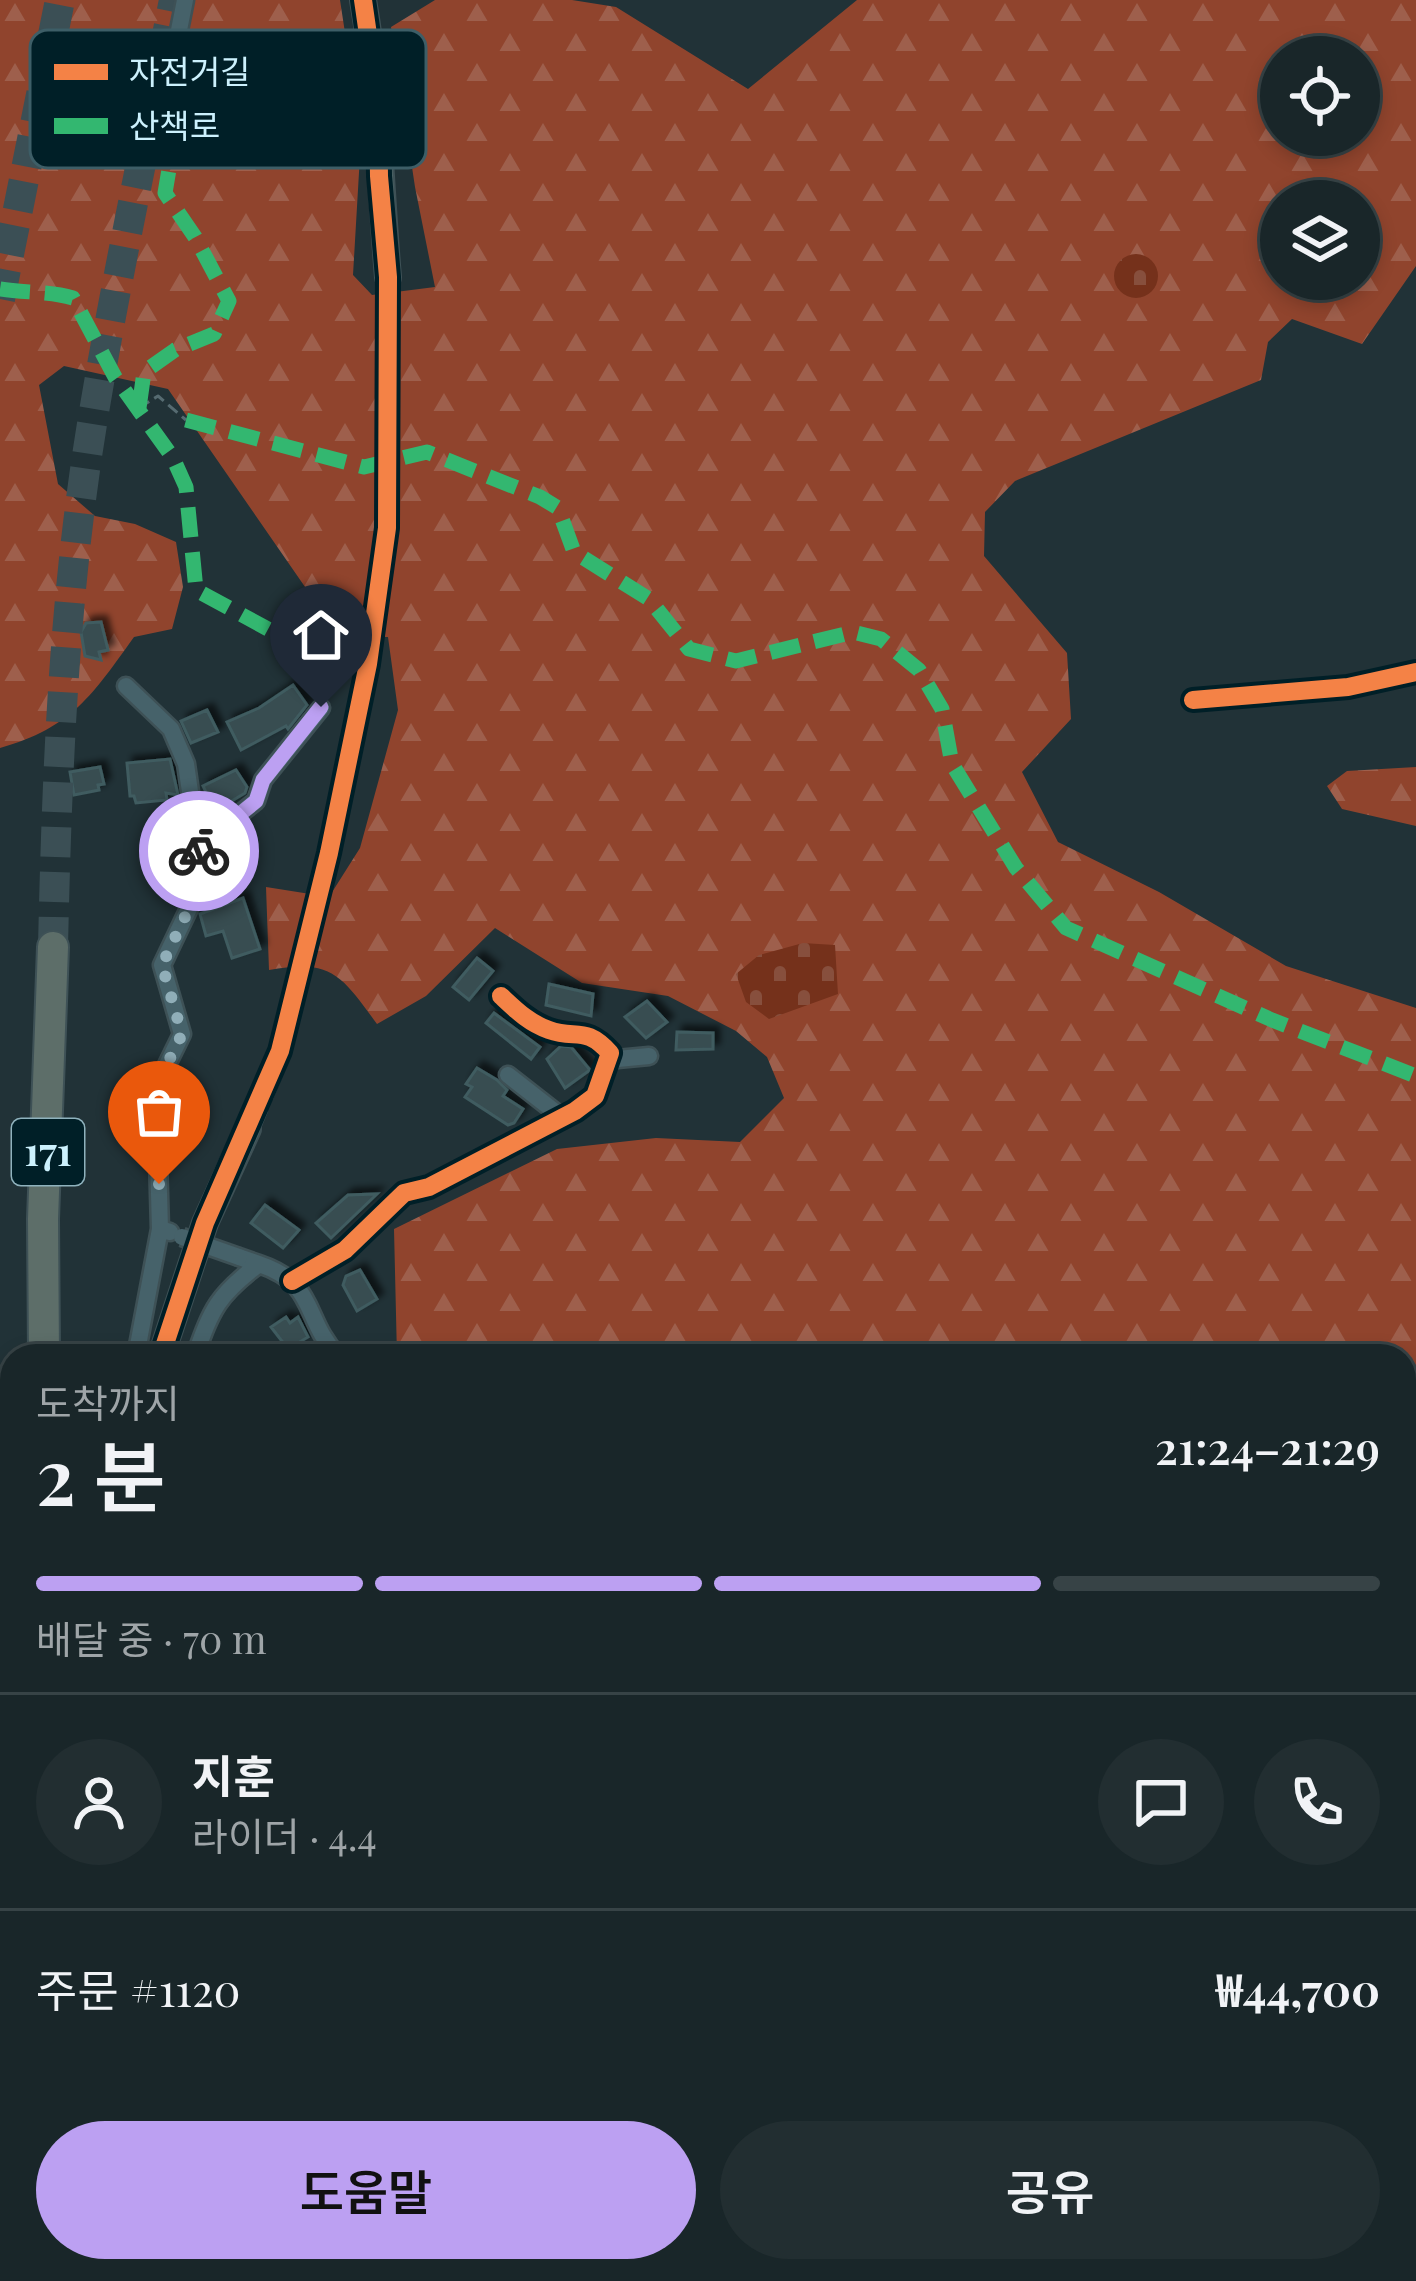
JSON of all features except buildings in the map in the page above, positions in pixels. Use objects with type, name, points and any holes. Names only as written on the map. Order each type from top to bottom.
[{"type":"highway","name":"171","points":[[44,1344],[53,947]]},
{"type":"street","points":[[179,30],[184,0]]},
{"type":"street","points":[[363,0],[367,30]]},
{"type":"street","points":[[379,168],[388,277]]},
{"type":"street","points":[[1192,700],[1348,687],[1416,672]]},
{"type":"street","points":[[126,686],[171,729],[186,764],[204,877],[162,965],[182,1034],[156,1087],[160,1229],[138,1344]]},
{"type":"street","points":[[198,848],[256,801],[263,780],[321,707]]},
{"type":"street","points":[[501,996],[522,1017],[554,1033],[580,1032],[597,1039],[609,1057]]},
{"type":"street","points":[[609,1057],[649,1056]]},
{"type":"street","points":[[292,1281],[345,1250],[404,1193],[429,1187],[563,1118],[595,1096],[609,1057]]},
{"type":"street","points":[[508,1075],[563,1118]]},
{"type":"street","points":[[164,1344],[205,1223],[248,1129]]},
{"type":"street","points":[[160,1229],[285,1273],[302,1293],[327,1344]]},
{"type":"street","points":[[198,1344],[224,1290],[259,1264]]},
{"type":"path","points":[[139,408],[158,397],[186,420]]},
{"type":"green space","points":[[0,0],[340,0],[345,30],[30,30],[30,168],[359,168],[353,275],[372,295],[435,287],[412,168],[426,168],[426,30],[391,27],[435,0],[572,0],[616,7],[748,89],[857,0],[1416,0],[1416,266],[1362,344],[1292,319],[1268,342],[1261,380],[1015,481],[985,512],[984,556],[1067,653],[1071,719],[1022,772],[1058,842],[1159,892],[1286,966],[1416,1008],[1416,1344],[397,1344],[394,1229],[557,1149],[656,1138],[740,1142],[784,1098],[767,1057],[736,1031],[668,996],[582,983],[495,928],[426,996],[377,1024],[334,974],[308,967],[269,970],[266,887],[329,897],[360,848],[398,710],[388,637],[339,636],[168,389],[64,366],[39,385],[58,484],[95,516],[135,524],[176,542],[183,587],[172,629],[134,637],[79,706],[46,730],[0,748]]},
{"type":"green space","points":[[1136,254],[1151,261],[1158,276],[1151,291],[1136,298],[1121,291],[1114,276],[1121,261]]},
{"type":"green space","points":[[1416,767],[1416,826],[1342,809],[1327,786],[1347,771]]},
{"type":"green space","points":[[803,943],[835,945],[838,994],[769,1019],[746,1002],[736,974],[759,955]]},
{"type":"tunnel","points":[[54,30],[60,0]]},
{"type":"tunnel","points":[[168,30],[174,0]]},
{"type":"tunnel","points":[[0,299],[30,150]]},
{"type":"tunnel","points":[[53,947],[64,679],[76,545],[94,412],[140,168]]},
{"type":"tunnel","points":[[248,1129],[280,1051],[329,853],[368,664],[387,528],[388,277]]},
{"type":"marked path","points":[[139,408],[144,372],[175,350],[214,334],[229,301],[165,193],[169,168]]},
{"type":"marked path","points":[[0,289],[73,298],[115,377],[173,458],[186,487],[196,590],[292,642],[324,678],[321,708]]},
{"type":"marked path","points":[[186,420],[364,467],[427,452],[540,497],[558,508],[574,552],[649,599],[689,649],[736,661],[853,632],[881,639],[919,670],[942,709],[952,764],[1016,868],[1066,928],[1272,1020],[1416,1076]]},
{"type":"cycle path","points":[[363,0],[367,30]]},
{"type":"cycle path","points":[[165,1344],[205,1223],[280,1051],[329,853],[368,664],[387,528],[388,277],[379,168]]},
{"type":"cycle path","points":[[1193,700],[1348,687],[1416,672]]},
{"type":"cycle path","points":[[292,1281],[345,1250],[404,1193],[429,1187],[595,1096],[610,1053],[587,1036],[535,1024],[501,996]]},
{"type":"way so far","points":[[159,1184],[156,1087],[182,1034],[162,965],[204,877],[199,851]]},
{"type":"route","points":[[199,851],[256,801],[263,780],[321,707]]}]
